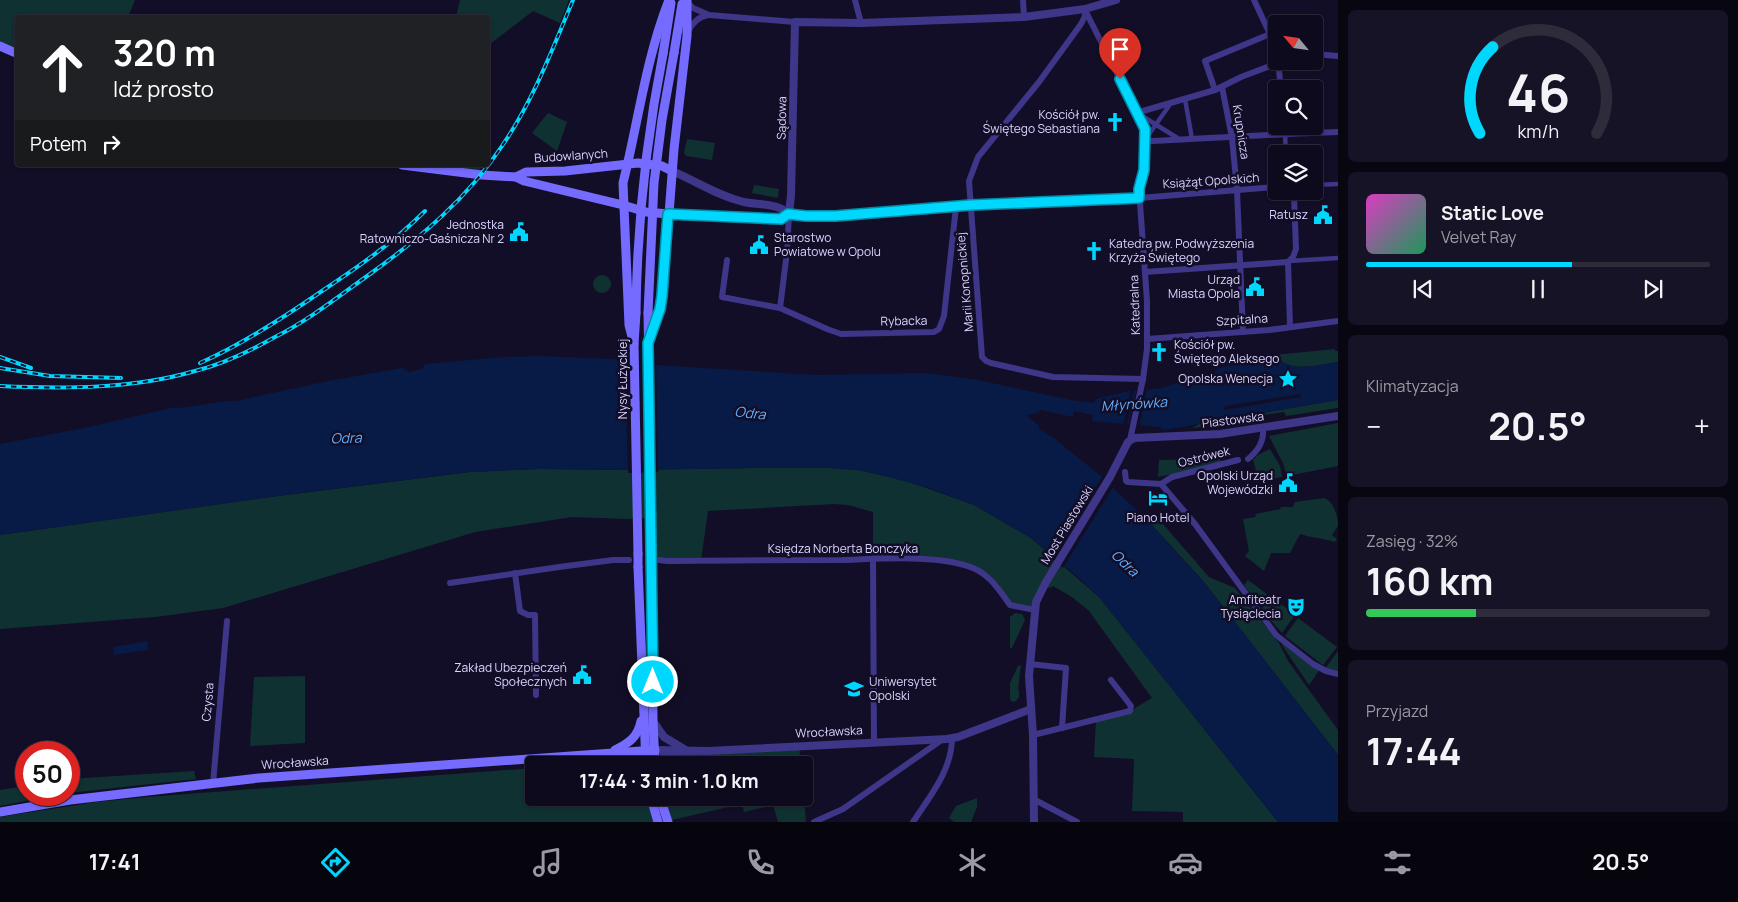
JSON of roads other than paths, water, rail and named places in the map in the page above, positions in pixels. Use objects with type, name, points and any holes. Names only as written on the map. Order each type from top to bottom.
[{"type":"main road","name":"Nysy Łużyckiej","points":[[645,756],[632,325],[636,313],[643,176],[670,0]]},
{"type":"main road","points":[[632,325],[623,183],[629,164],[652,51],[670,0]]},
{"type":"main road","name":"Nysy Łużyckiej","points":[[655,756],[653,720],[654,560],[651,516],[648,343],[650,240],[654,183],[662,120],[686,1]]},
{"type":"main road","points":[[648,343],[660,309],[662,296],[672,171],[687,36],[686,1]]},
{"type":"main road","points":[[0,46],[15,53]]},
{"type":"main road","name":"Budowlanych","points":[[516,177],[526,172],[565,171],[629,164],[651,164],[672,171]]},
{"type":"main road","name":"Budowlanych","points":[[418,167],[516,177],[524,181],[646,212],[668,214]]},
{"type":"main road","points":[[606,755],[630,742],[636,736],[640,728],[643,706]]},
{"type":"main road","name":"Wrocławska","points":[[0,812],[70,800],[259,778],[594,755],[619,756]]},
{"type":"main road","points":[[655,806],[658,822]]},
{"type":"main road","points":[[658,806],[668,822]]},
{"type":"street","points":[[855,0],[861,23]]},
{"type":"street","points":[[1023,0],[1024,17]]},
{"type":"street","points":[[687,36],[695,22],[702,16],[709,15],[795,22],[861,23],[1024,17],[1085,9],[1116,0]]},
{"type":"street","points":[[1254,0],[1268,30]]},
{"type":"street","points":[[686,1],[693,8],[709,15]]},
{"type":"street","points":[[1085,9],[1087,19]]},
{"type":"street","name":"Katedralna","points":[[1087,19],[1135,113],[1144,125],[1144,170],[1139,189],[1139,198],[1145,272],[1147,339],[1143,379],[1130,440]]},
{"type":"street","name":"Marii Konopnickiej","points":[[1087,19],[978,157],[969,181],[982,357],[991,363],[1053,377],[1143,379]]},
{"type":"street","name":"Sądowa","points":[[788,214],[791,195],[795,22]]},
{"type":"street","points":[[1215,90],[1205,61],[1268,35]]},
{"type":"street","points":[[1323,55],[1338,56]]},
{"type":"street","points":[[1135,113],[1215,90],[1268,66]]},
{"type":"street","name":"Krupnicza","points":[[1222,86],[1232,138],[1237,190],[1243,332]]},
{"type":"street","points":[[1186,98],[1193,139]]},
{"type":"street","points":[[1144,140],[1172,103]]},
{"type":"street","points":[[1135,113],[1180,140]]},
{"type":"street","points":[[1323,133],[1338,132]]},
{"type":"street","points":[[1144,140],[1272,135]]},
{"type":"street","name":"Książąt Opolskich","points":[[672,171],[724,196],[782,209],[788,214],[806,216],[835,216],[971,205],[1139,198],[1268,188]]},
{"type":"street","points":[[1323,185],[1338,184]]},
{"type":"street","points":[[1290,327],[1288,262],[1293,257],[1296,249],[1294,200]]},
{"type":"street","name":"Rybacka","points":[[780,308],[841,334],[934,332],[939,329],[944,316],[956,207]]},
{"type":"street","name":"Książąt Opolskich","points":[[668,214],[781,219],[788,214]]},
{"type":"street","points":[[727,260],[722,297],[780,308],[787,252],[788,214]]},
{"type":"street","points":[[1145,272],[1338,258]]},
{"type":"street","name":"Szpitalna","points":[[1147,339],[1243,332],[1338,321]]},
{"type":"street","name":"Piastowska","points":[[1130,440],[1134,438],[1220,434],[1338,416]]},
{"type":"street","name":"Ostrówek","points":[[1248,459],[1259,448],[1264,435],[1263,428]]},
{"type":"street","name":"Most Piastowski","points":[[1034,822],[1035,800],[1030,664],[1038,596],[1110,477],[1130,440]]},
{"type":"street","name":"Ostrówek","points":[[1125,472],[1126,481],[1128,482],[1161,484],[1172,477],[1238,460]]},
{"type":"street","points":[[1161,484],[1195,524],[1276,635],[1313,664],[1326,671],[1338,674]]},
{"type":"street","points":[[873,559],[874,742]]},
{"type":"street","name":"Księdza Norberta Bonczyka","points":[[654,560],[873,559],[931,561],[968,566],[980,571],[990,579],[1010,605],[1035,610]]},
{"type":"street","points":[[450,583],[613,560],[629,560]]},
{"type":"street","points":[[515,573],[520,611],[528,615],[535,615],[536,694]]},
{"type":"street","name":"Czysta","points":[[212,784],[227,622]]},
{"type":"street","points":[[1030,664],[1066,668],[1062,728]]},
{"type":"street","points":[[1033,735],[1130,711],[1131,706],[1111,680]]},
{"type":"street","name":"Wrocławska","points":[[663,756],[688,750],[708,751],[952,738],[1031,709]]},
{"type":"street","points":[[653,720],[660,733],[669,742],[688,750]]},
{"type":"street","points":[[914,822],[950,760],[952,738]]},
{"type":"street","points":[[814,822],[843,810],[943,739]]},
{"type":"street","name":"Wrocławska","points":[[684,756],[708,751]]},
{"type":"street","points":[[1035,800],[1077,822]]},
{"type":"water","points":[[1274,355],[1288,365],[1304,367],[1338,362],[1338,400],[1164,430],[1158,427],[1092,421],[1093,415],[1074,411],[1073,417],[1040,410],[1039,413],[1026,415],[1039,426],[1039,429],[1056,439],[1101,476],[1150,523],[1204,582],[1338,755],[1338,822],[1278,822],[1099,597],[1031,538],[974,505],[926,487],[858,470],[830,468],[539,469],[470,472],[278,496],[0,535],[0,444],[84,428],[171,408],[236,401],[328,381],[402,368],[409,372],[422,369],[425,364],[538,356],[614,359],[623,363],[815,375],[927,373],[978,380],[1071,400],[1094,403],[1096,399],[1129,391],[1162,388],[1189,379],[1213,374],[1217,369]],"holes":[[[1300,394],[1301,397],[1225,410],[1224,409],[1225,406]]]},
{"type":"water","points":[[147,641],[148,650],[114,655],[113,647]]},
{"type":"railway","points":[[490,162],[523,111],[541,75],[573,0]]},
{"type":"railway","points":[[0,386],[74,387],[148,381],[205,368],[236,357],[288,330],[312,315],[407,246],[442,216],[474,183],[486,167]]},
{"type":"railway","points":[[200,363],[278,321],[375,254],[425,211]]},
{"type":"railway","points":[[0,357],[31,368]]},
{"type":"railway","points":[[0,368],[50,376],[121,378]]},
{"type":"place","name":"Kościół pw. Świętego Sebastiana","points":[[1115,122]]},
{"type":"place","name":"Ratusz","points":[[1323,215]]},
{"type":"place","name":"Jednostka Ratowniczo-Gaśnicza Nr 2","points":[[519,232]]},
{"type":"place","name":"Starostwo Powiatowe w Opolu","points":[[759,245]]},
{"type":"place","name":"Katedra pw. Podwyższenia Krzyża Świętego","points":[[1094,251]]},
{"type":"place","name":"Urząd Miasta Opola","points":[[1255,287]]},
{"type":"place","name":"Kościół pw. Świętego Aleksego","points":[[1159,352]]},
{"type":"place","name":"Opolska Wenecja","points":[[1288,379]]},
{"type":"place","name":"Opolski Urząd Wojewódzki","points":[[1288,483]]},
{"type":"place","name":"Piano Hotel","points":[[1158,498]]},
{"type":"place","name":"Amfiteatr Tysiąclecia","points":[[1296,607]]},
{"type":"place","name":"Zakład Ubezpieczeń Społecznych","points":[[582,675]]},
{"type":"place","name":"Uniwersytet Opolski","points":[[854,689]]},
{"type":"water label","name":"Młynówka","points":[[1134,404]]},
{"type":"water label","name":"Odra","points":[[750,413]]},
{"type":"water label","name":"Odra","points":[[346,438]]},
{"type":"water label","name":"Odra","points":[[1125,563]]}]
